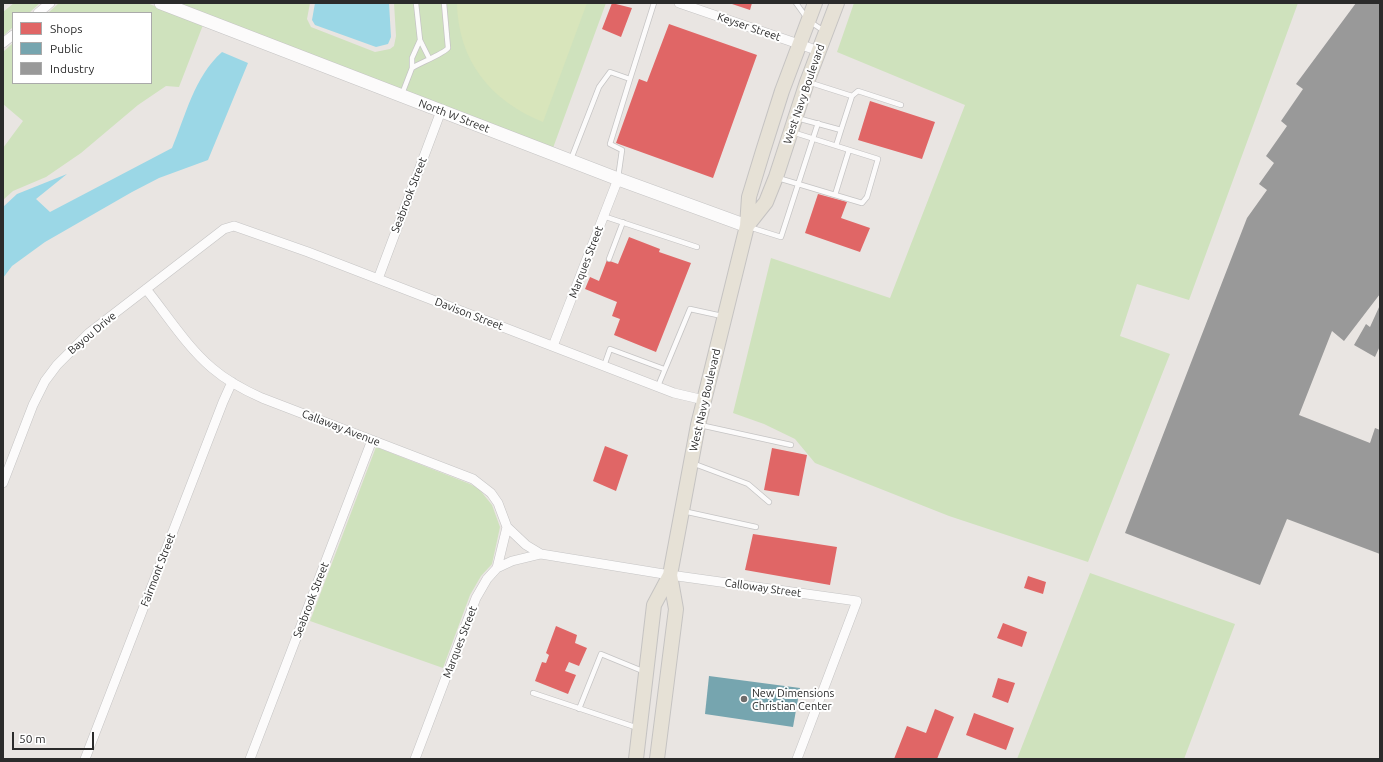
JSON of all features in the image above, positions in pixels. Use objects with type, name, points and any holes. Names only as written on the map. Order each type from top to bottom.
[{"type":"main road","name":"North W Street","points":[[161,3],[441,111],[747,226]]},
{"type":"main road","name":"West Navy Boulevard","points":[[636,759],[654,606],[670,575],[698,425],[747,226],[749,197],[777,106],[815,3]]},
{"type":"main road","name":"West Navy Boulevard","points":[[747,226],[766,202],[776,177],[807,82],[837,3]]},
{"type":"main road","name":"West Navy Boulevard","points":[[657,759],[676,609],[670,575]]},
{"type":"street","points":[[39,12],[50,3]]},
{"type":"street","name":"Keyser Street","points":[[679,3],[819,51]]},
{"type":"street","points":[[3,44],[12,36]]},
{"type":"street","name":"Seabrook Street","points":[[378,279],[441,111]]},
{"type":"street","name":"Marques Street","points":[[554,346],[618,178]]},
{"type":"street","name":"Davison Street","points":[[234,226],[378,279],[658,386],[704,400]]},
{"type":"street","name":"Bayou Drive","points":[[3,483],[33,405],[42,386],[56,365],[89,333],[224,229],[234,226]]},
{"type":"street","name":"Callaway Avenue","points":[[146,289],[201,358],[232,382],[262,398],[473,479],[483,485],[495,498],[507,527],[526,545],[541,554],[670,575]]},
{"type":"street","name":"Fairmont Street","points":[[85,759],[232,382]]},
{"type":"street","name":"Seabrook Street","points":[[250,759],[372,440]]},
{"type":"street","name":"Marques Street","points":[[415,759],[476,598],[487,579],[497,568],[502,554],[507,527]]},
{"type":"street","name":"Callaway Avenue","points":[[497,568],[512,561],[541,554]]},
{"type":"street","name":"Calloway Street","points":[[670,575],[857,601],[797,759]]},
{"type":"lane","points":[[416,3],[420,40],[429,58]]},
{"type":"lane","points":[[412,68],[429,58],[445,52],[448,48],[444,3]]},
{"type":"lane","points":[[618,178],[622,150],[610,144],[654,3]]},
{"type":"lane","points":[[796,3],[808,21],[826,32]]},
{"type":"lane","points":[[402,96],[412,68],[412,58],[420,40]]},
{"type":"lane","points":[[571,160],[599,87],[610,72],[630,80]]},
{"type":"lane","points":[[807,82],[852,96]]},
{"type":"lane","points":[[836,146],[852,96],[858,91],[901,105]]},
{"type":"lane","points":[[795,117],[841,130]]},
{"type":"lane","points":[[747,226],[781,237],[818,123]]},
{"type":"lane","points":[[776,177],[862,203],[867,197],[878,159],[790,132]]},
{"type":"lane","points":[[835,195],[849,150]]},
{"type":"lane","points":[[603,216],[697,247]]},
{"type":"lane","points":[[609,259],[623,222]]},
{"type":"lane","points":[[658,386],[690,309],[724,317]]},
{"type":"lane","points":[[604,366],[610,349],[664,369]]},
{"type":"lane","points":[[698,425],[791,445]]},
{"type":"lane","points":[[691,462],[748,484],[769,502]]},
{"type":"lane","points":[[682,510],[756,527]]},
{"type":"lane","points":[[579,709],[601,654],[646,673]]},
{"type":"lane","points":[[532,694],[640,729]]},
{"type":"green space","points":[[14,3],[40,3],[30,12],[12,12],[12,28],[3,36],[3,12]]},
{"type":"green space","points":[[59,3],[147,3],[203,25],[179,87],[166,86],[138,105],[81,153],[46,177],[13,191],[3,200],[3,148],[23,121],[3,104],[3,52],[12,44],[12,84],[152,84],[152,12],[49,12]]},
{"type":"green space","points":[[175,3],[310,3],[307,19],[311,27],[375,52],[390,49],[394,46],[396,36],[394,3],[606,3],[553,148]]},
{"type":"green space","points":[[457,3],[587,3],[543,122],[507,103],[480,76],[463,43]]},
{"type":"green space","points":[[854,3],[1298,3],[1189,300],[1137,284],[1120,336],[1170,354],[1088,562],[949,516],[815,463],[795,439],[764,424],[733,413],[771,258],[890,298],[965,105],[837,52]]},
{"type":"green space","points":[[376,447],[470,484],[479,489],[492,505],[500,527],[492,564],[481,576],[470,595],[443,668],[310,621]]},
{"type":"green space","points":[[1090,573],[1235,624],[1184,759],[1017,759]]},
{"type":"water","points":[[315,3],[389,3],[391,37],[388,44],[376,47],[315,25],[312,20]]},
{"type":"water","points":[[222,52],[248,63],[208,160],[159,178],[45,242],[12,266],[3,278],[3,207],[17,194],[67,174],[36,199],[50,212],[172,148],[192,97],[204,73]]},
{"type":"building: Shops","points":[[612,3],[632,8],[621,37],[602,29]]},
{"type":"building: Shops","points":[[729,3],[752,3],[750,10]]},
{"type":"building: Shops","points":[[669,24],[757,55],[713,178],[616,143],[639,79],[647,82]]},
{"type":"building: Shops","points":[[870,101],[935,122],[922,159],[858,140]]},
{"type":"building: Shops","points":[[818,194],[847,202],[841,218],[870,228],[860,252],[805,233]]},
{"type":"building: Shops","points":[[629,237],[660,249],[659,252],[691,263],[656,352],[614,335],[620,319],[612,316],[617,302],[585,289],[590,277],[599,281],[607,260],[618,264]]},
{"type":"building: Shops","points":[[605,446],[628,455],[616,491],[593,481]]},
{"type":"building: Shops","points":[[772,448],[807,455],[799,496],[764,490]]},
{"type":"building: Shops","points":[[753,534],[837,547],[830,585],[745,570]]},
{"type":"building: Shops","points":[[1028,576],[1046,582],[1043,594],[1024,588]]},
{"type":"building: Shops","points":[[1003,623],[1027,632],[1022,647],[997,638]]},
{"type":"building: Shops","points":[[556,626],[577,635],[575,643],[587,648],[579,666],[569,662],[565,671],[576,675],[568,694],[535,681],[542,662],[546,663],[549,655],[546,653]]},
{"type":"building: Shops","points":[[998,678],[1015,683],[1008,703],[992,697]]},
{"type":"building: Shops","points":[[935,709],[954,717],[937,759],[894,759],[907,726],[926,733]]},
{"type":"building: Shops","points":[[974,713],[1014,728],[1006,750],[966,735]]},
{"type":"building: Public","points":[[709,676],[800,688],[793,727],[705,714]]},
{"type":"building: Industry","points":[[1356,3],[1380,3],[1380,294],[1344,341],[1332,331],[1299,415],[1370,443],[1375,428],[1380,430],[1380,554],[1287,519],[1260,585],[1125,533],[1247,218],[1267,190],[1259,184],[1274,163],[1266,156],[1287,126],[1281,121],[1303,89],[1296,84]]},
{"type":"building: Industry","points":[[1380,305],[1380,346],[1375,357],[1354,345],[1366,324],[1370,327]]},
{"type":"place","name":"New Dimensions Christian Center","points":[[744,699]]}]
